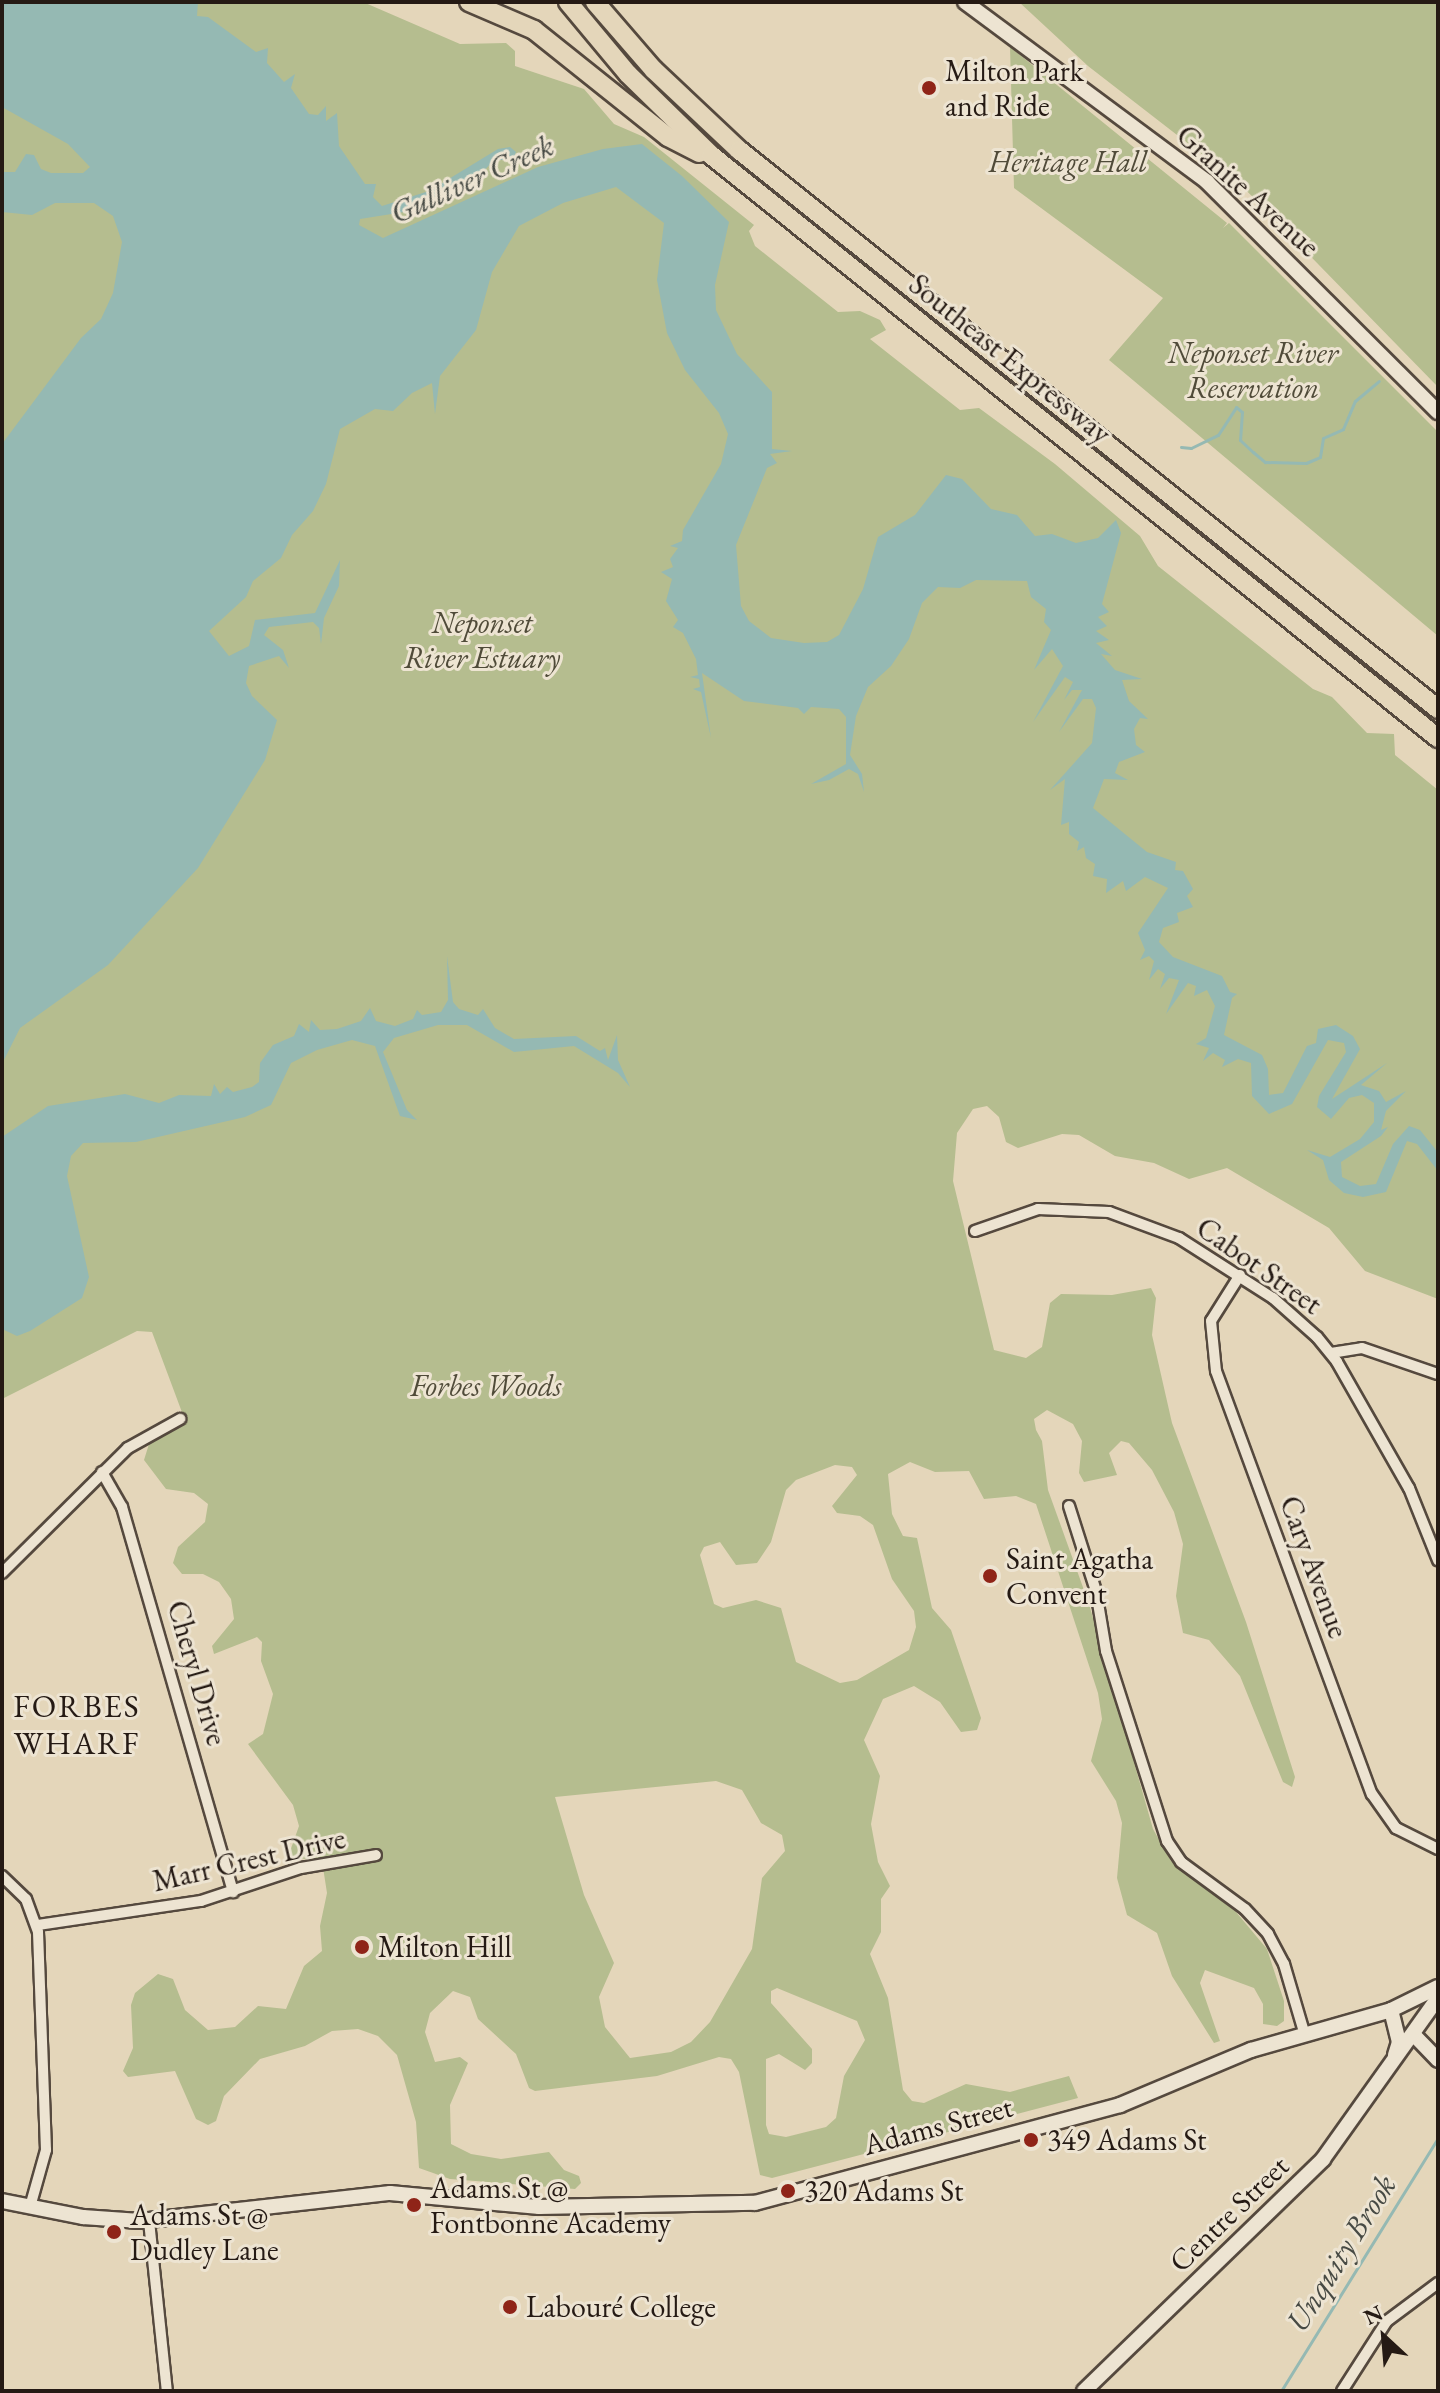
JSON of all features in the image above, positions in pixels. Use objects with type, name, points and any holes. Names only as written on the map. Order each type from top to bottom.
[{"type":"highway","points":[[469,2],[534,30],[668,137],[731,170]]},
{"type":"highway","name":"Southeast Expressway","points":[[568,2],[636,83],[731,170],[1438,738]]},
{"type":"highway","points":[[580,2],[635,67],[718,147],[1438,724]]},
{"type":"highway","points":[[595,2],[672,89],[739,150],[1438,709]]},
{"type":"highway","name":"Southeast Expressway","points":[[606,2],[679,83],[745,143],[1438,697]]},
{"type":"main road","name":"Granite Avenue","points":[[967,3],[1207,182],[1438,412]]},
{"type":"main road","name":"Adams Street","points":[[2,2201],[99,2219],[149,2221],[390,2193],[539,2207],[755,2203],[1120,2105],[1304,2032],[1391,2010],[1438,1987]]},
{"type":"main road","name":"Centre Street","points":[[1084,2391],[1315,2167],[1438,1998]]},
{"type":"main road","points":[[1391,2010],[1399,2042],[1392,2060]]},
{"type":"main road","points":[[1413,2034],[1438,2060]]},
{"type":"street","name":"Cabot Street","points":[[975,1231],[1038,1209],[1101,1210],[1167,1232],[1240,1275],[1304,1323],[1331,1353],[1409,1488],[1438,1560]]},
{"type":"street","name":"Cary Avenue","points":[[1240,1275],[1211,1321],[1216,1371],[1372,1794],[1396,1828],[1438,1849]]},
{"type":"street","points":[[1331,1353],[1347,1347],[1362,1348],[1438,1374]]},
{"type":"street","points":[[2,1573],[102,1472],[143,1436],[180,1419]]},
{"type":"street","name":"Cheryl Drive","points":[[102,1472],[122,1507],[233,1892]]},
{"type":"street","points":[[1069,1506],[1096,1591],[1106,1651],[1167,1841],[1181,1862],[1245,1909],[1268,1934],[1284,1964],[1304,2032]]},
{"type":"street","name":"Marr Crest Drive","points":[[38,1925],[233,1892],[301,1868],[376,1855]]},
{"type":"street","points":[[2,1876],[26,1899],[38,1925],[46,2150],[30,2207]]},
{"type":"street","points":[[149,2221],[167,2391]]},
{"type":"street","points":[[1342,2391],[1382,2327],[1438,2283]]},
{"type":"green space","name":"Neponset River Estuary","points":[[2,2],[363,2],[460,44],[506,43],[515,51],[515,66],[584,89],[614,124],[644,137],[754,225],[749,231],[755,246],[838,312],[860,311],[880,320],[886,330],[870,339],[960,410],[979,408],[1055,464],[1140,536],[1158,566],[1313,689],[1332,697],[1367,733],[1394,734],[1395,755],[1438,790],[1438,1299],[1365,1271],[1329,1228],[1227,1168],[1189,1179],[1154,1163],[1115,1156],[1079,1135],[1062,1134],[1018,1148],[1006,1142],[999,1117],[987,1106],[973,1109],[957,1133],[953,1181],[994,1350],[1026,1358],[1042,1347],[1050,1303],[1061,1294],[1112,1295],[1151,1288],[1156,1298],[1152,1335],[1172,1423],[1246,1622],[1295,1777],[1292,1787],[1283,1782],[1240,1676],[1209,1640],[1183,1633],[1176,1596],[1183,1544],[1174,1512],[1152,1470],[1129,1443],[1121,1441],[1109,1453],[1117,1475],[1084,1482],[1079,1473],[1082,1441],[1073,1424],[1047,1410],[1034,1419],[1042,1441],[1048,1490],[1089,1604],[1153,1829],[1171,1861],[1236,1912],[1267,1949],[1284,2001],[1284,2021],[1277,2026],[1263,2024],[1263,2004],[1254,1988],[1205,1970],[1200,1983],[1220,2041],[1214,2043],[1172,1976],[1157,1933],[1127,1915],[1117,1878],[1122,1823],[1116,1801],[1091,1761],[1102,1719],[1098,1693],[1036,1504],[1016,1496],[984,1499],[969,1471],[935,1472],[910,1462],[888,1474],[892,1514],[903,1536],[917,1538],[932,1608],[951,1630],[981,1718],[977,1730],[961,1732],[940,1702],[914,1686],[883,1699],[864,1740],[880,1776],[871,1824],[878,1862],[890,1886],[881,1899],[881,1932],[870,1954],[888,1998],[903,2090],[912,2101],[924,2103],[966,2084],[1010,2092],[1069,2076],[1078,2098],[772,2178],[760,2175],[739,2072],[731,2059],[719,2057],[657,2076],[535,2091],[529,2088],[516,2054],[478,2019],[470,1997],[453,1991],[430,2013],[425,2032],[435,2062],[460,2057],[468,2063],[450,2105],[451,2144],[471,2154],[501,2159],[549,2152],[564,2170],[579,2176],[581,2183],[575,2189],[450,2179],[419,2168],[416,2122],[397,2055],[378,2036],[358,2029],[332,2031],[305,2046],[260,2059],[224,2096],[216,2121],[208,2125],[196,2119],[175,2071],[128,2077],[123,2071],[133,2048],[131,2005],[135,1993],[158,1974],[173,1979],[185,2010],[208,2030],[235,2027],[258,2006],[286,2009],[304,1966],[322,1951],[320,1926],[327,1893],[322,1861],[288,1857],[299,1826],[293,1805],[248,1744],[263,1734],[273,1694],[261,1661],[262,1642],[257,1637],[214,1654],[212,1646],[234,1619],[231,1599],[219,1582],[203,1574],[182,1574],[173,1563],[178,1547],[205,1522],[208,1504],[194,1493],[166,1489],[144,1460],[149,1444],[186,1423],[152,1332],[137,1331],[2,1399]],"holes":[[[835,1465],[852,1467],[857,1475],[832,1506],[837,1513],[860,1516],[873,1525],[892,1579],[914,1611],[916,1627],[909,1650],[857,1680],[840,1683],[796,1662],[781,1608],[756,1600],[723,1608],[714,1604],[700,1555],[704,1547],[720,1542],[736,1565],[757,1563],[771,1542],[786,1490],[796,1480]],[[716,1781],[742,1790],[761,1823],[782,1835],[785,1851],[762,1878],[752,1949],[710,2022],[691,2042],[671,2052],[630,2058],[605,2027],[599,1997],[614,1963],[584,1895],[555,1797]],[[777,1988],[857,2021],[865,2040],[844,2076],[836,2118],[826,2127],[786,2137],[769,2134],[766,2125],[766,2059],[779,2054],[805,2070],[812,2063],[812,2049],[771,2003],[771,1991]]]},
{"type":"green space","points":[[1019,2],[1438,2],[1438,387],[1239,183],[1088,66]]},
{"type":"green space","name":"Neponset River Reservation","points":[[1010,47],[1227,223],[1223,228],[1229,223],[1438,432],[1438,636],[1109,360],[1163,298],[1014,188]]},
{"type":"water","points":[[2,2],[198,2],[197,16],[208,17],[256,52],[268,48],[267,63],[284,82],[295,74],[291,88],[309,114],[318,115],[326,106],[326,121],[337,113],[339,146],[365,184],[376,184],[373,197],[382,206],[429,191],[498,149],[510,147],[516,152],[513,160],[494,160],[481,174],[404,212],[360,219],[359,225],[383,238],[538,167],[603,149],[642,144],[682,176],[729,222],[715,285],[716,310],[737,354],[772,392],[772,449],[792,451],[770,454],[777,463],[767,468],[736,545],[741,606],[749,621],[771,638],[804,643],[827,642],[839,635],[863,589],[878,537],[915,515],[946,475],[962,479],[991,509],[1017,515],[1035,536],[1052,534],[1076,543],[1098,538],[1116,520],[1121,533],[1102,604],[1109,612],[1098,617],[1107,626],[1096,631],[1109,640],[1096,643],[1112,656],[1101,654],[1115,670],[1142,679],[1122,680],[1129,701],[1148,719],[1140,718],[1134,729],[1136,745],[1145,752],[1119,762],[1115,773],[1128,780],[1104,779],[1093,808],[1147,852],[1176,862],[1175,870],[1183,871],[1193,889],[1187,896],[1193,907],[1177,913],[1179,922],[1163,928],[1159,942],[1173,957],[1222,976],[1230,992],[1237,994],[1232,998],[1224,1035],[1262,1055],[1268,1069],[1269,1095],[1283,1093],[1307,1046],[1316,1043],[1318,1029],[1336,1025],[1353,1036],[1360,1049],[1332,1099],[1387,1063],[1361,1085],[1379,1091],[1386,1102],[1406,1091],[1386,1111],[1381,1130],[1388,1127],[1381,1136],[1341,1162],[1342,1177],[1360,1186],[1376,1184],[1393,1144],[1409,1126],[1420,1130],[1436,1150],[1438,1171],[1417,1144],[1407,1141],[1386,1192],[1363,1197],[1344,1193],[1329,1180],[1323,1160],[1307,1150],[1330,1157],[1360,1139],[1374,1122],[1374,1103],[1362,1095],[1349,1098],[1331,1119],[1317,1107],[1319,1096],[1346,1052],[1344,1043],[1328,1040],[1292,1104],[1269,1114],[1252,1096],[1251,1063],[1238,1059],[1222,1067],[1225,1060],[1213,1053],[1203,1061],[1209,1048],[1196,1044],[1206,1038],[1215,1006],[1207,990],[1194,996],[1196,986],[1188,983],[1166,1014],[1179,980],[1169,978],[1160,989],[1165,974],[1158,969],[1149,980],[1154,961],[1149,956],[1140,960],[1145,950],[1138,933],[1168,888],[1145,877],[1126,891],[1123,881],[1106,893],[1107,879],[1093,876],[1095,864],[1086,858],[1084,847],[1077,851],[1079,842],[1069,834],[1069,822],[1061,825],[1065,779],[1050,790],[1092,743],[1096,708],[1092,699],[1083,699],[1059,732],[1082,690],[1072,690],[1064,700],[1073,682],[1065,677],[1033,722],[1063,666],[1052,649],[1034,670],[1051,630],[1044,622],[1046,609],[1031,597],[1027,581],[976,580],[960,588],[938,587],[922,603],[909,639],[891,666],[868,687],[856,716],[850,755],[862,774],[864,792],[858,774],[849,769],[829,780],[811,784],[846,764],[846,717],[839,709],[811,707],[804,714],[798,708],[744,701],[702,673],[711,738],[701,692],[693,689],[700,687],[699,679],[690,677],[698,675],[696,659],[683,633],[673,627],[678,620],[666,601],[672,579],[661,572],[673,567],[670,559],[678,548],[670,546],[682,541],[683,530],[721,464],[728,434],[719,413],[685,370],[667,333],[657,280],[664,223],[616,187],[563,203],[519,226],[492,272],[476,330],[440,376],[435,414],[432,383],[412,393],[393,411],[375,409],[340,429],[326,484],[313,511],[292,535],[281,558],[253,581],[246,597],[209,631],[229,656],[249,646],[255,620],[315,613],[340,560],[339,586],[324,618],[321,644],[319,628],[313,622],[269,627],[264,635],[283,650],[289,668],[279,656],[249,666],[246,683],[252,696],[277,720],[265,760],[198,868],[108,965],[20,1028],[2,1064],[2,444],[81,338],[101,319],[113,293],[122,242],[113,216],[94,203],[55,203],[32,215],[2,212],[2,172],[15,172],[26,154],[34,155],[41,169],[51,173],[83,173],[90,167],[68,144],[2,107]]},
{"type":"water","points":[[447,956],[453,1002],[459,1009],[478,1015],[483,1009],[495,1028],[514,1039],[576,1036],[600,1051],[605,1048],[608,1060],[617,1035],[618,1060],[630,1087],[618,1073],[574,1046],[514,1052],[467,1025],[438,1025],[394,1038],[383,1052],[407,1110],[417,1120],[400,1116],[375,1046],[352,1040],[317,1050],[291,1063],[271,1105],[245,1117],[136,1142],[83,1143],[71,1156],[67,1176],[89,1277],[82,1298],[30,1331],[17,1336],[2,1329],[2,1137],[48,1106],[125,1094],[159,1103],[179,1095],[211,1096],[214,1084],[220,1094],[227,1087],[233,1092],[252,1087],[259,1082],[260,1063],[273,1045],[294,1036],[299,1024],[309,1032],[311,1020],[320,1030],[337,1029],[361,1021],[370,1008],[376,1021],[395,1026],[413,1019],[417,1010],[422,1015],[441,1012],[448,1000]]},
{"type":"waterway","points":[[1181,447],[1191,448],[1218,435],[1236,407],[1242,412],[1240,440],[1265,462],[1306,463],[1320,457],[1323,438],[1343,429],[1355,401],[1379,381]]},
{"type":"waterway","name":"Unquity Brook","points":[[1281,2391],[1438,2138]]},
{"type":"place","name":"Milton Park and Ride","points":[[929,88]]},
{"type":"place","name":"Saint Agatha Convent","points":[[990,1576]]},
{"type":"place","name":"Milton Hill","points":[[362,1947]]},
{"type":"place","name":"349 Adams St","points":[[1031,2140]]},
{"type":"place","name":"320 Adams St","points":[[788,2191]]},
{"type":"place","name":"Adams St @ Fontbonne Academy","points":[[414,2205]]},
{"type":"place","name":"Adams St @ Dudley Lane","points":[[114,2232]]},
{"type":"place","name":"Labouré College","points":[[510,2307]]},
{"type":"district","name":"FORBES WHARF","points":[[77,1726]]},
{"type":"park label","name":"Heritage Hall","points":[[1068,162]]},
{"type":"park label","name":"Forbes Woods","points":[[486,1386]]},
{"type":"water label","name":"Gulliver Creek","points":[[472,179]]}]
